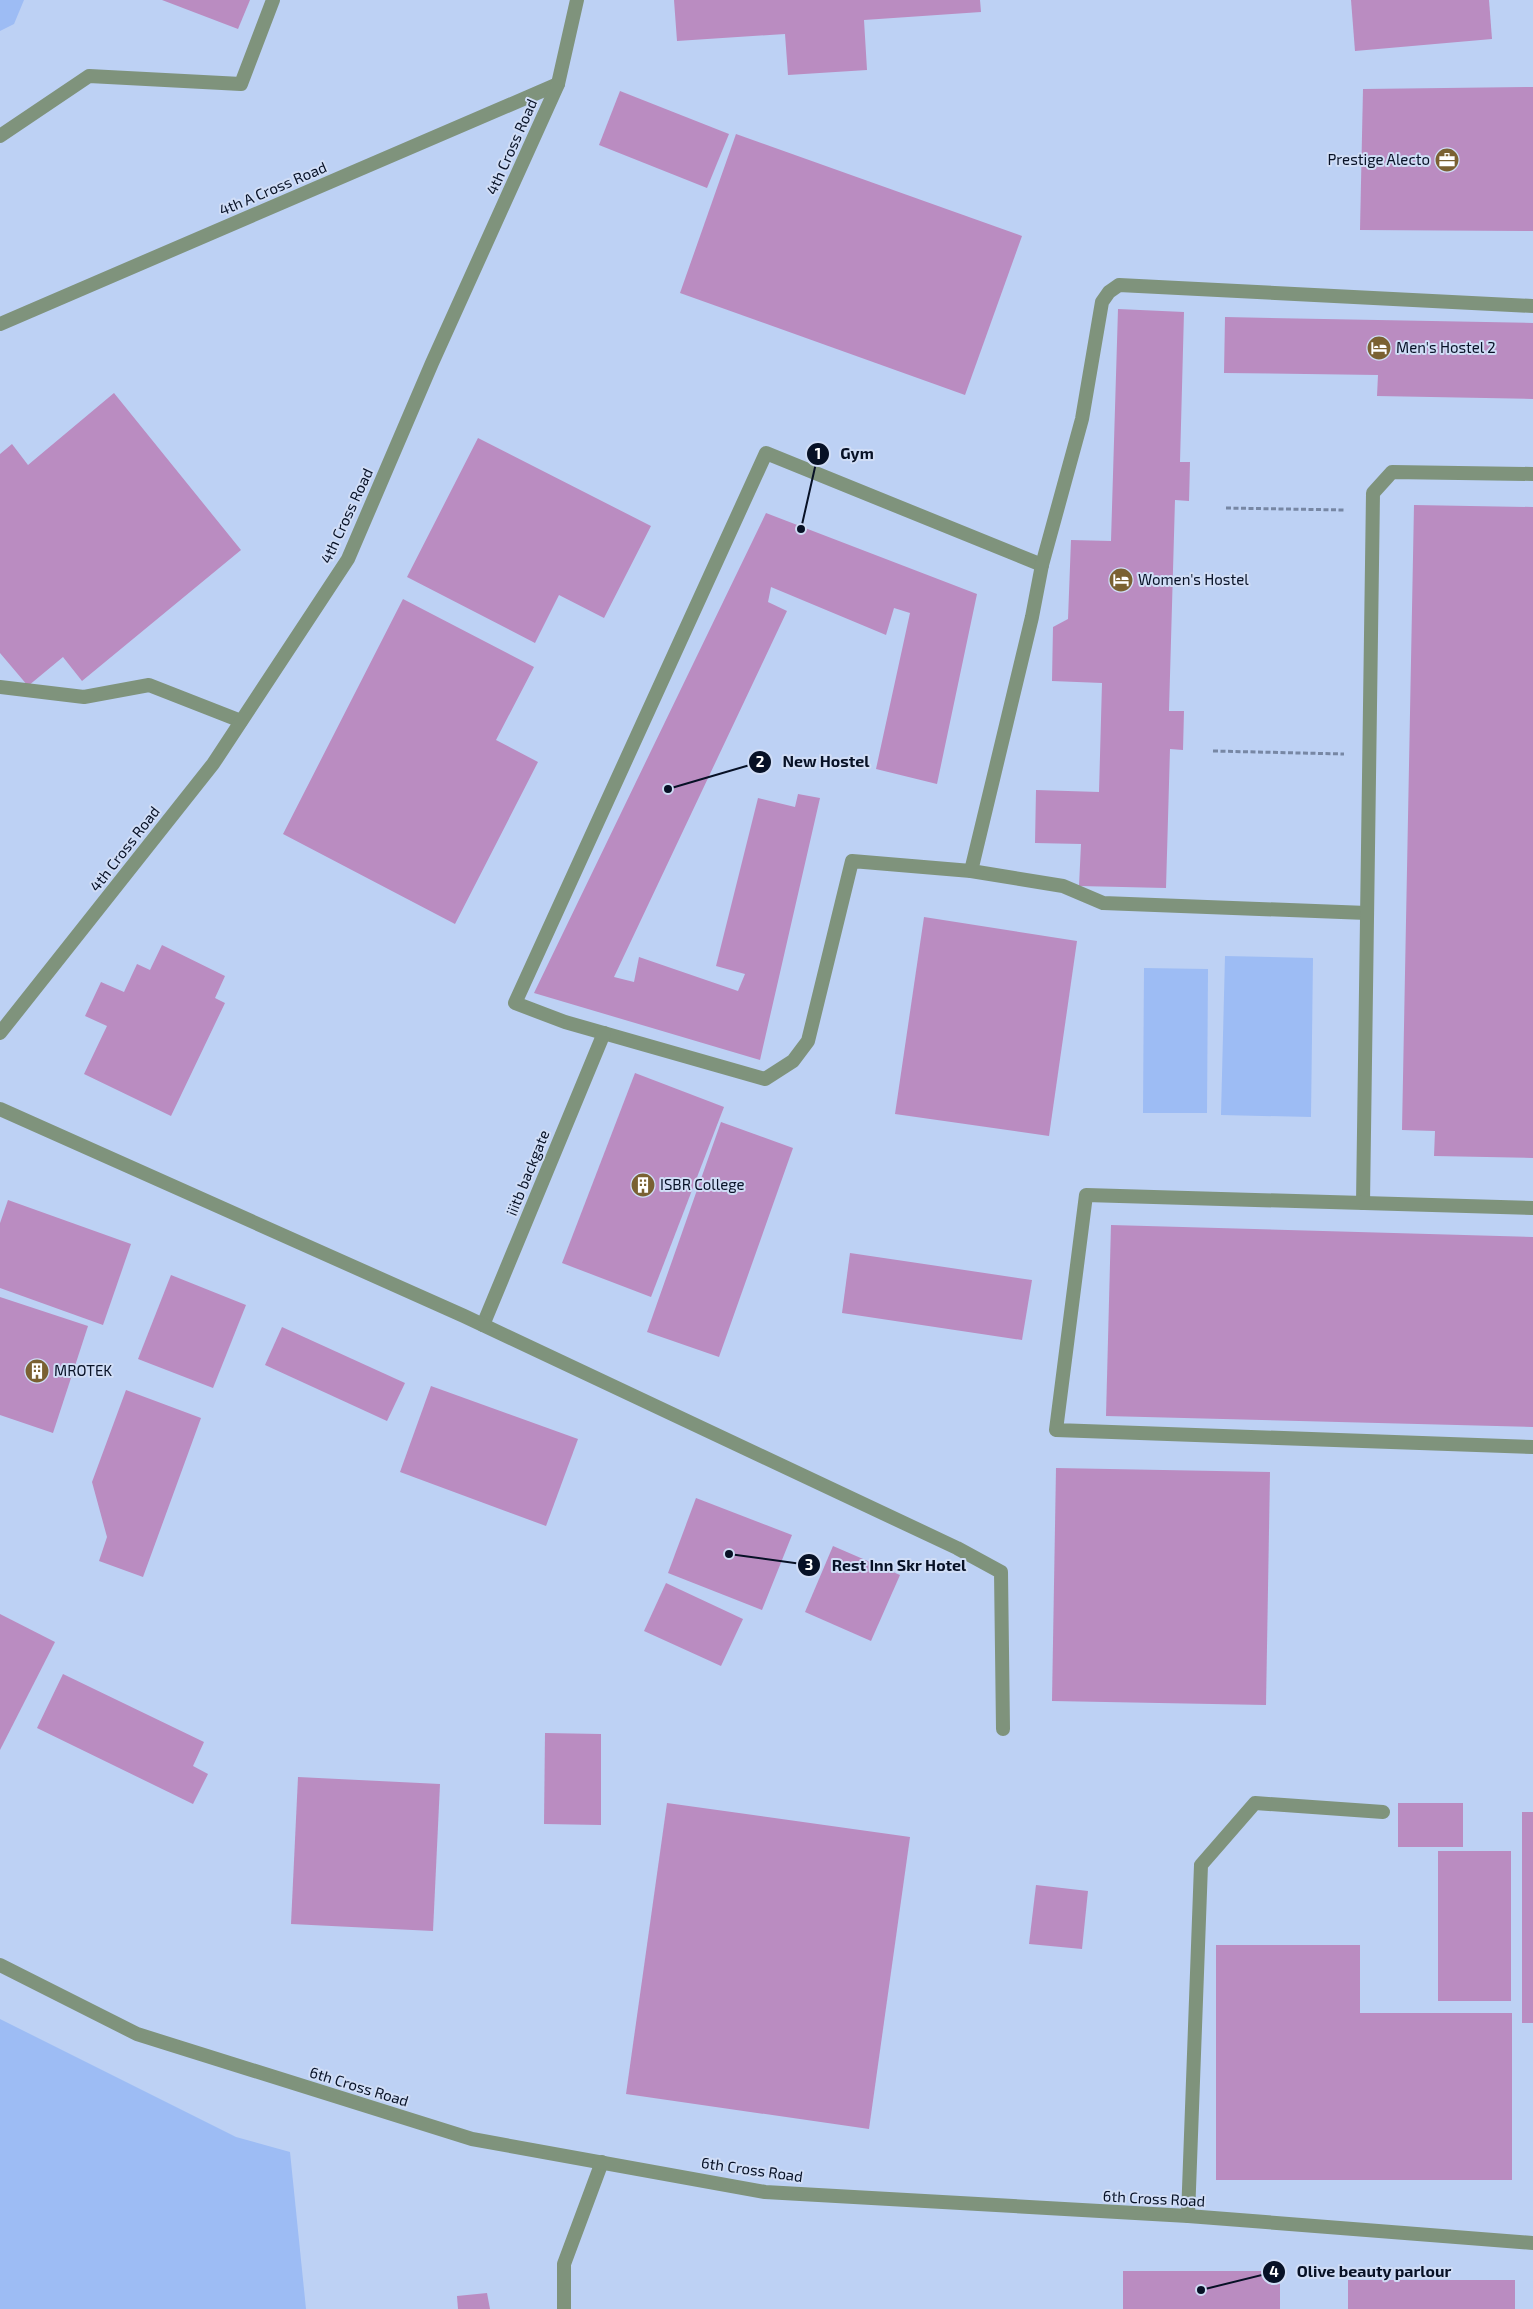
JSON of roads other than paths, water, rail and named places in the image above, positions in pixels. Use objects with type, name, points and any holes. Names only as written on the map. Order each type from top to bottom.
[{"type":"street","points":[[0,136],[89,76],[241,84],[273,0]]},
{"type":"street","name":"4th Cross Road","points":[[0,1033],[213,764],[348,559],[432,363],[558,84],[577,0]]},
{"type":"street","name":"4th A Cross Road","points":[[0,324],[558,84]]},
{"type":"street","points":[[971,871],[1032,617],[1042,565],[1082,419],[1102,302],[1109,292],[1119,285],[1533,306]]},
{"type":"street","points":[[1042,565],[766,453],[515,1002],[565,1022],[765,1079],[793,1062],[808,1041],[852,861],[971,871],[1063,886],[1102,903],[1367,913]]},
{"type":"street","points":[[1364,1203],[1374,493],[1392,472],[1533,474]]},
{"type":"street","points":[[0,687],[84,697],[149,685],[241,721]]},
{"type":"street","name":"iiitb backgate","points":[[483,1325],[604,1033]]},
{"type":"street","points":[[0,1110],[483,1325],[957,1548],[1001,1572],[1003,1729]]},
{"type":"street","points":[[1533,1208],[1086,1195],[1056,1430],[1533,1448]]},
{"type":"street","points":[[1188,2216],[1201,1865],[1255,1803],[1384,1812]]},
{"type":"street","name":"6th Cross Road","points":[[0,1965],[137,2034],[472,2139],[765,2192],[1188,2216],[1533,2243]]},
{"type":"street","points":[[564,2309],[564,2264],[602,2162]]},
{"type":"place","name":"Prestige Alecto","points":[[1447,160]]},
{"type":"place","name":"Men's Hostel 2","points":[[1379,348]]},
{"type":"place","name":"Gym","points":[[801,529]]},
{"type":"place","name":"Women's Hostel","points":[[1121,580]]},
{"type":"place","name":"New Hostel","points":[[668,789]]},
{"type":"place","name":"ISBR College","points":[[643,1185]]},
{"type":"place","name":"MROTEK","points":[[37,1371]]},
{"type":"place","name":"Rest Inn Skr Hotel","points":[[729,1554]]},
{"type":"place","name":"Olive beauty parlour","points":[[1201,2290]]}]
